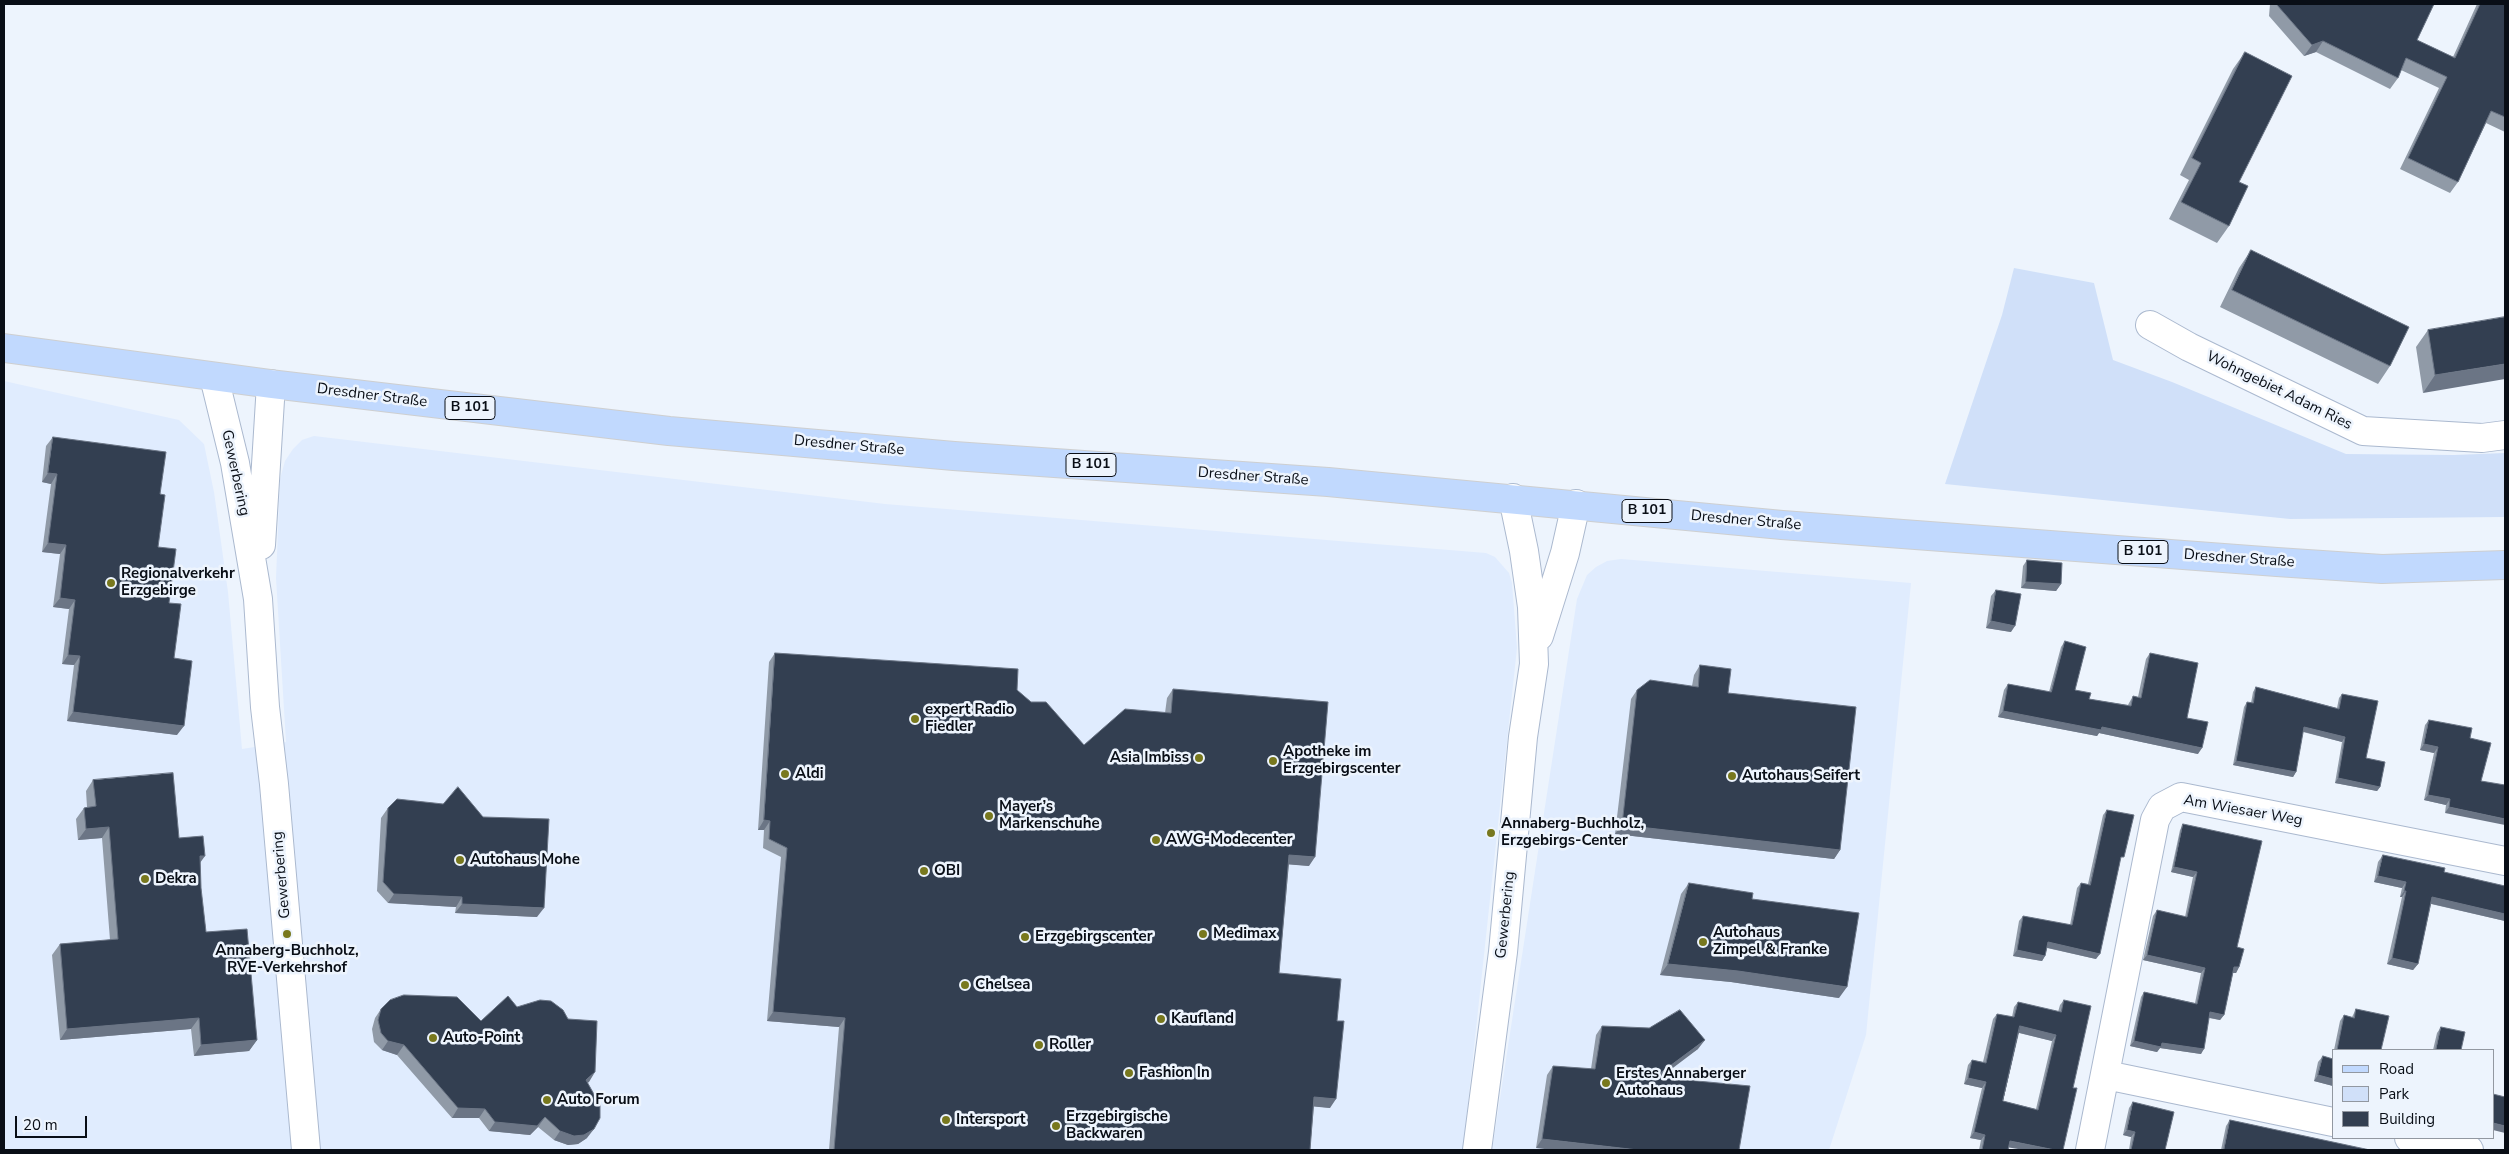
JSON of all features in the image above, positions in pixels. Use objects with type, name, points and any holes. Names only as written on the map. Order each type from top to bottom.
[{"type":"main road","name":"Dresdner Straße","points":[[4,348],[214,377],[669,431],[954,456],[1318,481],[1782,525],[2382,569],[2505,565]]},
{"type":"street","name":"Wohngebiet Adam Ries","points":[[2150,325],[2189,347],[2363,431],[2482,438],[2505,435]]},
{"type":"street","name":"Gewerbering","points":[[214,377],[235,463],[258,599],[264,707],[274,793],[306,1150]]},
{"type":"street","name":"Gewerbering","points":[[258,599],[271,384]]},
{"type":"street","name":"Gewerbering","points":[[1513,498],[1524,551],[1535,649]]},
{"type":"street","name":"Gewerbering","points":[[1476,1150],[1503,952],[1523,737],[1535,649],[1565,553],[1576,504]]},
{"type":"street","name":"Am Wiesaer Weg","points":[[2090,1150],[2155,820],[2162,807],[2181,797],[2505,861]]},
{"type":"street","points":[[2106,1075],[2332,1122]]},
{"type":"street","points":[[2414,1139],[2469,1150]]},
{"type":"shaded area","points":[[4,381],[179,420],[204,444],[214,492],[228,592],[242,749],[286,742],[276,578],[280,479],[285,461],[293,449],[302,440],[314,436],[885,504],[1486,553],[1495,557],[1509,573],[1512,583],[1517,648],[1463,1150],[4,1150]]},
{"type":"shaded area","points":[[1621,559],[1911,583],[1866,1035],[1829,1150],[1492,1150],[1577,599],[1587,575],[1607,561]]},
{"type":"green space","points":[[2014,268],[2094,283],[2113,360],[2172,382],[2346,454],[2454,455],[2505,453],[2505,517],[2290,519],[1945,484],[2002,315]]},
{"type":"building","points":[[2277,4],[2434,4],[2417,40],[2455,58],[2480,4],[2505,4],[2505,117],[2491,111],[2458,182],[2408,158],[2447,77],[2406,58],[2398,78],[2323,41],[2312,45]]},
{"type":"building","points":[[2245,52],[2292,76],[2239,182],[2248,186],[2229,226],[2181,202],[2201,163],[2192,158]]},
{"type":"building","points":[[2251,250],[2409,327],[2390,366],[2232,290]]},
{"type":"building","points":[[2505,317],[2505,364],[2435,375],[2428,330]]},
{"type":"building","name":"Regionalverkehr Erzgebirge","points":[[53,437],[166,452],[160,494],[165,495],[158,547],[176,549],[169,603],[181,604],[174,658],[192,661],[184,726],[73,712],[80,656],[68,655],[75,600],[60,598],[66,545],[48,543],[57,474],[48,473]]},
{"type":"building","points":[[2027,560],[2062,563],[2061,584],[2026,582]]},
{"type":"building","points":[[1996,590],[2021,594],[2015,626],[1991,621]]},
{"type":"building","points":[[2065,641],[2086,647],[2075,690],[2091,693],[2089,699],[2131,706],[2133,696],[2141,698],[2150,653],[2198,663],[2187,718],[2208,722],[2202,748],[2102,727],[2101,730],[2003,711],[2008,684],[2051,692]]},
{"type":"building","name":"Erzgebirgscenter","points":[[775,653],[1018,669],[1017,690],[1031,702],[1046,702],[1084,745],[1125,709],[1171,713],[1173,689],[1328,702],[1315,857],[1289,855],[1279,973],[1341,979],[1337,1021],[1344,1021],[1336,1099],[1314,1097],[1310,1150],[834,1150],[845,1018],[773,1012],[787,848],[769,839],[770,821],[764,820]]},
{"type":"building","name":"Autohaus Seifert","points":[[1700,665],[1731,669],[1728,693],[1856,707],[1840,850],[1622,825],[1637,690],[1650,680],[1698,687]]},
{"type":"building","points":[[2256,687],[2339,709],[2342,694],[2378,701],[2366,758],[2385,762],[2380,787],[2338,778],[2345,737],[2304,727],[2296,772],[2236,761],[2247,702],[2253,703]]},
{"type":"building","points":[[2429,720],[2472,728],[2470,738],[2491,743],[2481,781],[2505,785],[2505,819],[2449,807],[2450,799],[2428,795],[2438,747],[2424,744]]},
{"type":"building","points":[[173,773],[179,838],[203,836],[205,856],[200,856],[201,888],[206,932],[247,929],[257,1040],[201,1045],[199,1018],[67,1029],[60,944],[118,939],[109,827],[86,829],[84,808],[96,806],[93,780]]},
{"type":"building","name":"Autohaus Mohe","points":[[458,787],[483,817],[549,819],[544,908],[462,904],[462,897],[394,894],[383,882],[388,808],[397,799],[443,804]]},
{"type":"building","points":[[2107,810],[2134,815],[2124,857],[2121,857],[2100,954],[2048,942],[2045,956],[2017,950],[2023,916],[2072,925],[2081,883],[2090,885]]},
{"type":"building","points":[[2183,824],[2262,841],[2237,947],[2244,949],[2239,967],[2234,967],[2224,1015],[2210,1012],[2204,1049],[2162,1043],[2161,1047],[2134,1041],[2144,992],[2197,1004],[2205,968],[2147,955],[2157,910],[2187,917],[2197,872],[2174,867]]},
{"type":"building","points":[[2383,855],[2445,868],[2444,872],[2505,886],[2505,914],[2432,897],[2418,964],[2392,958],[2406,891],[2404,891],[2406,882],[2378,876]]},
{"type":"building","points":[[1689,883],[1753,893],[1752,899],[1859,913],[1847,987],[1738,971],[1668,964]]},
{"type":"building","points":[[404,995],[457,997],[481,1021],[508,996],[517,1007],[540,1000],[551,1001],[563,1010],[568,1019],[597,1021],[595,1072],[586,1080],[600,1105],[600,1118],[594,1129],[584,1135],[574,1136],[560,1131],[545,1117],[537,1126],[495,1122],[485,1109],[458,1108],[404,1045],[388,1041],[381,1033],[378,1020],[381,1009],[390,1000]]},
{"type":"building","points":[[2064,1000],[2091,1006],[2073,1088],[2077,1088],[2063,1150],[2010,1141],[2008,1150],[1982,1150],[1985,1135],[1974,1132],[1986,1082],[1968,1078],[1972,1060],[1986,1063],[1997,1014],[2014,1017],[2018,1002],[2061,1012]],"holes":[[[2020,1026],[2056,1035],[2038,1110],[2003,1101]]]},
{"type":"building","points":[[2356,1009],[2389,1016],[2381,1049],[2337,1049],[2344,1015],[2354,1018]]},
{"type":"building","name":"Erstes Annaberger Autohaus","points":[[1680,1010],[1705,1040],[1655,1077],[1750,1086],[1739,1150],[1638,1150],[1542,1139],[1553,1066],[1595,1069],[1602,1026],[1649,1028]]},
{"type":"building","points":[[2441,1027],[2465,1032],[2461,1049],[2436,1049]]},
{"type":"building","points":[[2323,1056],[2332,1059],[2332,1079],[2318,1075]]},
{"type":"building","points":[[2494,1094],[2505,1097],[2505,1126],[2494,1123]]},
{"type":"building","points":[[2133,1102],[2174,1112],[2165,1150],[2131,1150],[2135,1132],[2127,1130]]},
{"type":"building","points":[[2230,1120],[2370,1150],[2224,1150]]},
{"type":"place","name":"Regionalverkehr Erzgebirge","points":[[111,583]]},
{"type":"place","name":"expert Radio Fiedler","points":[[915,719]]},
{"type":"place","name":"Asia Imbiss","points":[[1199,758]]},
{"type":"place","name":"Apotheke im Erzgebirgscenter","points":[[1273,761]]},
{"type":"place","name":"Aldi","points":[[785,774]]},
{"type":"place","name":"Autohaus Seifert","points":[[1732,776]]},
{"type":"place","name":"Mayer’s Markenschuhe","points":[[989,816]]},
{"type":"place","name":"Annaberg-Buchholz, Erzgebirgs-Center","points":[[1491,833]]},
{"type":"place","name":"AWG-Modecenter","points":[[1156,840]]},
{"type":"place","name":"Autohaus Mohe","points":[[460,860]]},
{"type":"place","name":"OBI","points":[[924,871]]},
{"type":"place","name":"Dekra","points":[[145,879]]},
{"type":"place","name":"Annaberg-Buchholz, RVE-Verkehrshof","points":[[287,934]]},
{"type":"place","name":"Medimax","points":[[1203,934]]},
{"type":"place","name":"Erzgebirgscenter","points":[[1025,937]]},
{"type":"place","name":"Autohaus Zimpel & Franke","points":[[1703,942]]},
{"type":"place","name":"Chelsea","points":[[965,985]]},
{"type":"place","name":"Kaufland","points":[[1161,1019]]},
{"type":"place","name":"Auto-Point","points":[[433,1038]]},
{"type":"place","name":"Roller","points":[[1039,1045]]},
{"type":"place","name":"Fashion In","points":[[1129,1073]]},
{"type":"place","name":"Erstes Annaberger Autohaus","points":[[1606,1083]]},
{"type":"place","name":"Auto Forum","points":[[547,1100]]},
{"type":"place","name":"Intersport","points":[[946,1120]]},
{"type":"place","name":"Erzgebirgische Backwaren","points":[[1056,1126]]}]
